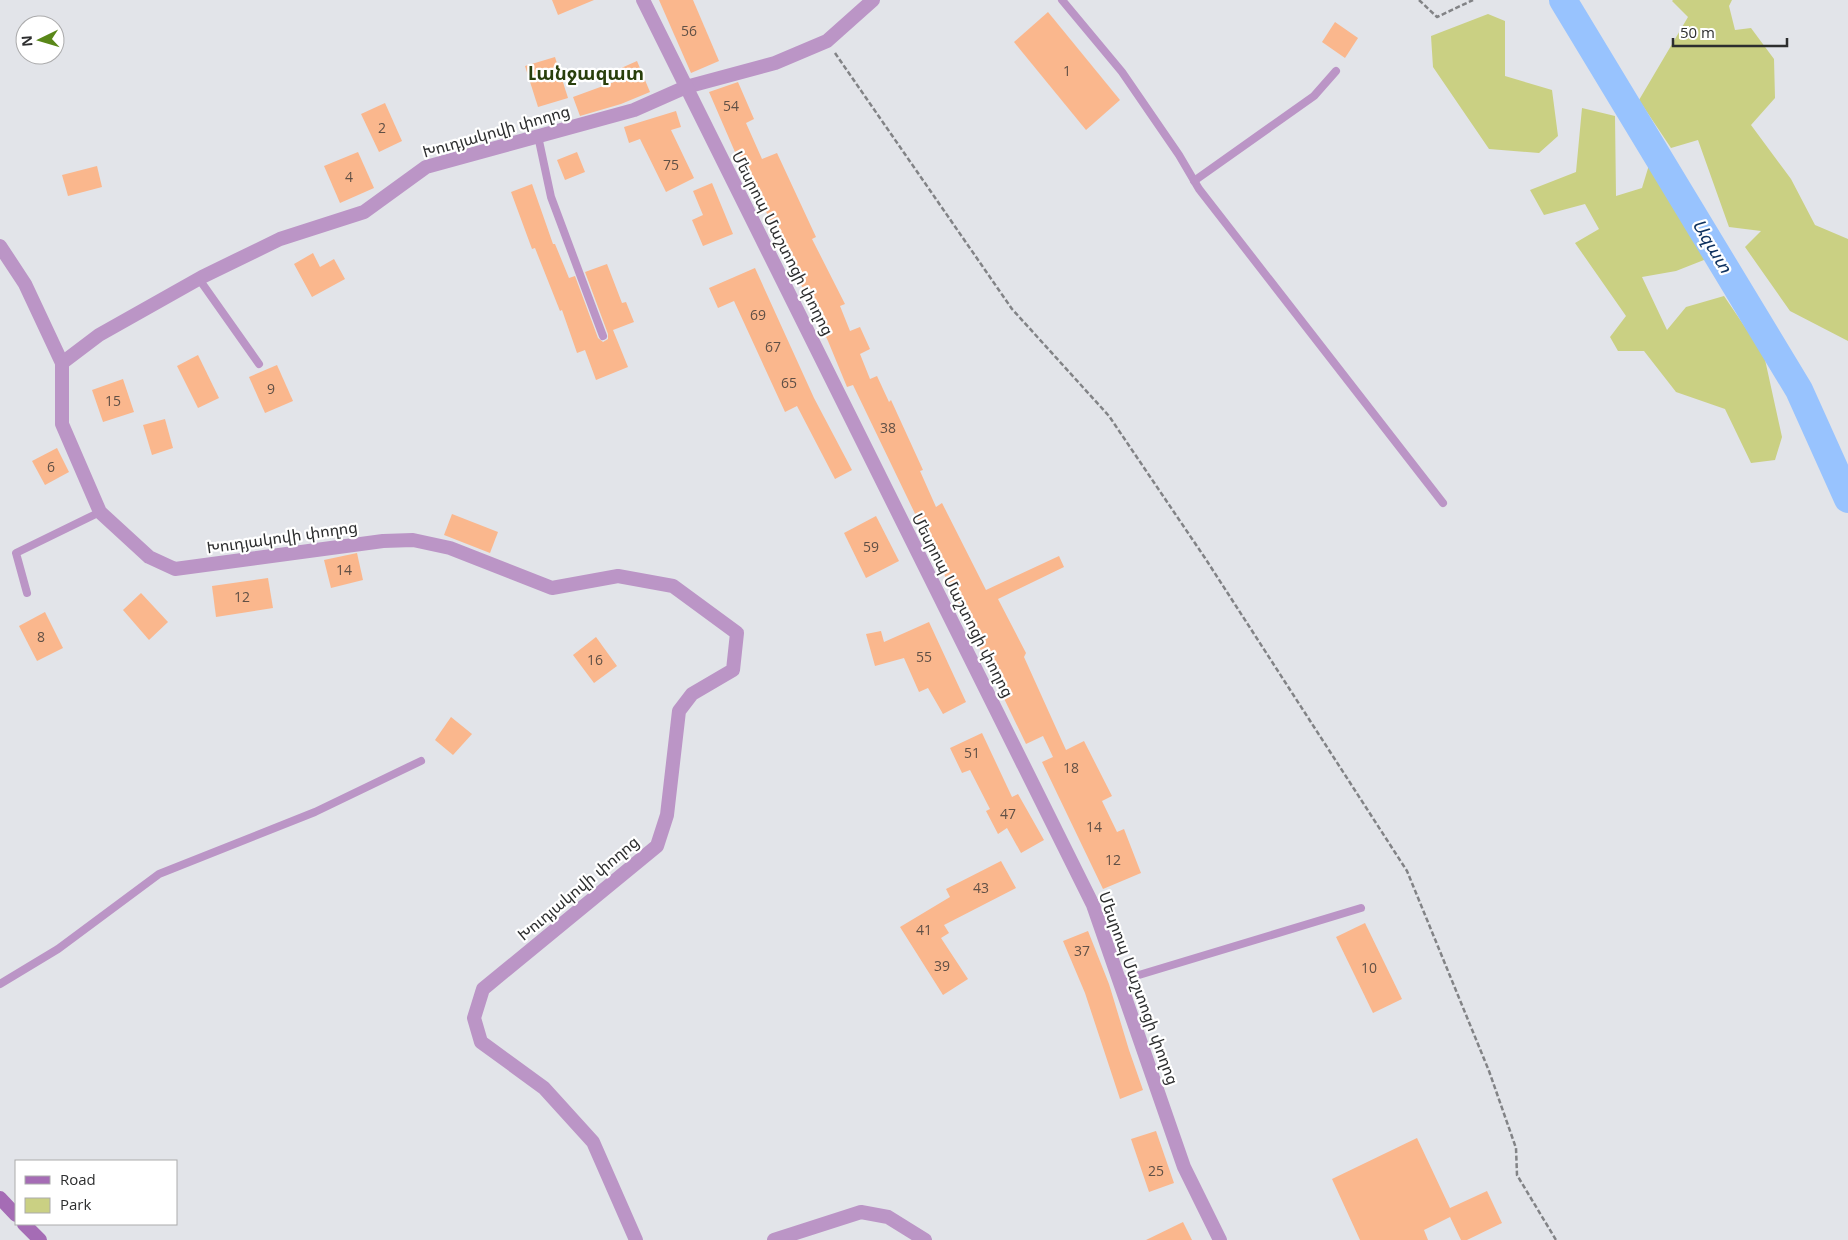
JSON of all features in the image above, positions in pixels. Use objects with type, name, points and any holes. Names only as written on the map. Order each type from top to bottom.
[{"type":"main road","points":[[0,1198],[15,1214]]},
{"type":"main road","points":[[25,1225],[40,1240]]},
{"type":"street","name":"Մեսրոպ Մաշտոցի փողոց","points":[[642,0],[1094,905],[1184,1167],[1220,1240]]},
{"type":"street","name":"Խուդյակովի փողոց","points":[[636,1240],[593,1142],[544,1088],[481,1042],[474,1018],[483,989],[657,846],[667,815],[679,711],[692,694],[733,670],[736,633],[673,586],[618,576],[552,588],[450,548],[412,540],[383,541],[175,569],[150,557],[100,512],[62,424],[62,363],[99,335],[199,279],[280,238],[364,212],[426,167],[634,110],[686,88],[775,63],[827,41],[873,0]]},
{"type":"street","points":[[0,246],[25,284],[62,363]]},
{"type":"street","points":[[774,1240],[861,1212],[888,1217],[925,1240]]},
{"type":"lane","points":[[1062,0],[1122,72],[1179,155],[1194,181],[1443,503]]},
{"type":"lane","points":[[1194,181],[1272,128],[1314,96],[1336,71]]},
{"type":"lane","points":[[538,136],[550,197],[603,336]]},
{"type":"lane","points":[[199,279],[259,364]]},
{"type":"lane","points":[[27,593],[16,553],[100,512]]},
{"type":"lane","points":[[0,984],[58,950],[159,874],[314,812],[422,761]]},
{"type":"lane","points":[[1119,982],[1360,908]]},
{"type":"path","points":[[1419,0],[1437,17],[1473,0]]},
{"type":"path","points":[[827,41],[1012,309],[1109,416],[1205,558],[1407,871],[1489,1071],[1516,1148],[1517,1175],[1556,1240]]},
{"type":"green space","points":[[1673,0],[1732,0],[1729,6],[1735,30],[1751,28],[1774,59],[1775,98],[1751,125],[1791,179],[1815,225],[1848,239],[1848,341],[1790,311],[1745,247],[1761,231],[1729,227],[1698,140],[1671,148],[1639,100],[1688,17]]},
{"type":"green space","points":[[1488,14],[1505,21],[1505,76],[1552,90],[1558,136],[1539,153],[1489,149],[1433,67],[1431,36]]},
{"type":"green space","points":[[1582,108],[1615,116],[1616,196],[1642,188],[1649,165],[1661,168],[1709,258],[1676,271],[1642,277],[1667,330],[1686,307],[1724,296],[1764,355],[1782,437],[1775,460],[1751,463],[1725,409],[1676,392],[1644,351],[1618,351],[1610,337],[1626,316],[1575,243],[1599,229],[1585,204],[1544,215],[1530,190],[1576,172]]},
{"type":"building","points":[[552,0],[594,0],[558,15]]},
{"type":"building","points":[[659,0],[693,0],[719,61],[691,73]]},
{"type":"building","points":[[1048,12],[1120,100],[1086,130],[1014,42]]},
{"type":"building","points":[[1335,22],[1358,38],[1345,58],[1322,42]]},
{"type":"building","points":[[555,57],[568,98],[538,107],[525,66]]},
{"type":"building","points":[[637,61],[650,92],[621,104],[580,116],[573,97],[614,82],[610,73]]},
{"type":"building","points":[[738,82],[754,119],[746,123],[762,159],[777,153],[816,237],[812,239],[845,304],[840,306],[850,331],[860,327],[870,349],[860,354],[870,379],[877,376],[889,402],[891,400],[923,470],[920,471],[936,507],[942,503],[986,590],[1059,556],[1064,567],[998,599],[1026,653],[1024,657],[1066,750],[1084,741],[1112,796],[1102,801],[1117,832],[1124,829],[1141,873],[1103,889],[1042,762],[1053,757],[1043,736],[1026,744],[853,385],[847,387],[828,341],[737,151],[735,152],[709,92]]},
{"type":"building","points":[[385,103],[402,141],[379,152],[361,114]]},
{"type":"building","points":[[676,111],[681,127],[671,130],[694,178],[666,192],[640,139],[629,143],[624,127]]},
{"type":"building","points":[[358,152],[374,188],[340,203],[324,166]]},
{"type":"building","points":[[577,152],[585,172],[565,180],[557,160]]},
{"type":"building","points":[[97,166],[102,187],[68,196],[62,175]]},
{"type":"building","points":[[712,183],[733,234],[703,246],[692,220],[703,215],[693,191]]},
{"type":"building","points":[[532,184],[553,244],[555,244],[569,278],[575,276],[598,338],[603,342],[608,339],[608,334],[585,272],[607,264],[622,303],[626,302],[634,322],[613,330],[628,367],[596,380],[585,350],[577,353],[562,310],[560,311],[535,248],[532,249],[511,192]]},
{"type":"building","points":[[313,253],[320,267],[334,259],[345,279],[312,297],[294,264]]},
{"type":"building","points":[[755,268],[814,398],[852,470],[835,479],[797,406],[785,412],[734,301],[718,308],[709,288]]},
{"type":"building","points":[[198,355],[219,398],[198,408],[177,366]]},
{"type":"building","points":[[277,365],[293,401],[265,413],[249,377]]},
{"type":"building","points":[[123,379],[134,412],[103,422],[92,390]]},
{"type":"building","points":[[165,419],[173,448],[152,455],[143,425]]},
{"type":"building","points":[[57,448],[69,472],[45,485],[32,461]]},
{"type":"building","points":[[452,514],[498,532],[490,553],[444,535]]},
{"type":"building","points":[[876,516],[899,561],[866,578],[844,533]]},
{"type":"building","points":[[357,553],[363,580],[331,588],[324,560]]},
{"type":"building","points":[[268,578],[273,608],[216,617],[212,586]]},
{"type":"building","points":[[141,593],[168,622],[149,640],[123,610]]},
{"type":"building","points":[[45,612],[63,648],[37,661],[19,626]]},
{"type":"building","points":[[929,622],[966,702],[943,714],[928,688],[919,692],[904,658],[875,666],[866,634],[881,631],[884,642]]},
{"type":"building","points":[[596,637],[617,666],[594,683],[573,655]]},
{"type":"building","points":[[451,717],[472,734],[453,755],[435,740]]},
{"type":"building","points":[[982,733],[1012,797],[1018,794],[1044,840],[1021,853],[1007,828],[998,834],[986,811],[990,809],[970,770],[962,773],[950,748]]},
{"type":"building","points":[[1001,861],[1016,888],[944,925],[949,933],[941,938],[968,979],[943,995],[900,927],[950,897],[946,889]]},
{"type":"building","points":[[1365,923],[1402,999],[1373,1013],[1336,937]]},
{"type":"building","points":[[1088,931],[1109,984],[1143,1090],[1120,1099],[1085,993],[1063,941]]},
{"type":"building","points":[[1156,1131],[1174,1183],[1149,1192],[1131,1139]]},
{"type":"building","points":[[1417,1138],[1450,1208],[1487,1191],[1502,1223],[1467,1240],[1461,1240],[1450,1217],[1424,1230],[1428,1240],[1360,1240],[1332,1179]]},
{"type":"building","points":[[1183,1222],[1192,1240],[1146,1240]]},
{"type":"waterway","name":"Ազատ","points":[[1563,0],[1799,390],[1848,499]]},
{"type":"district","name":"Լանջազատ","points":[[586,73]]}]
